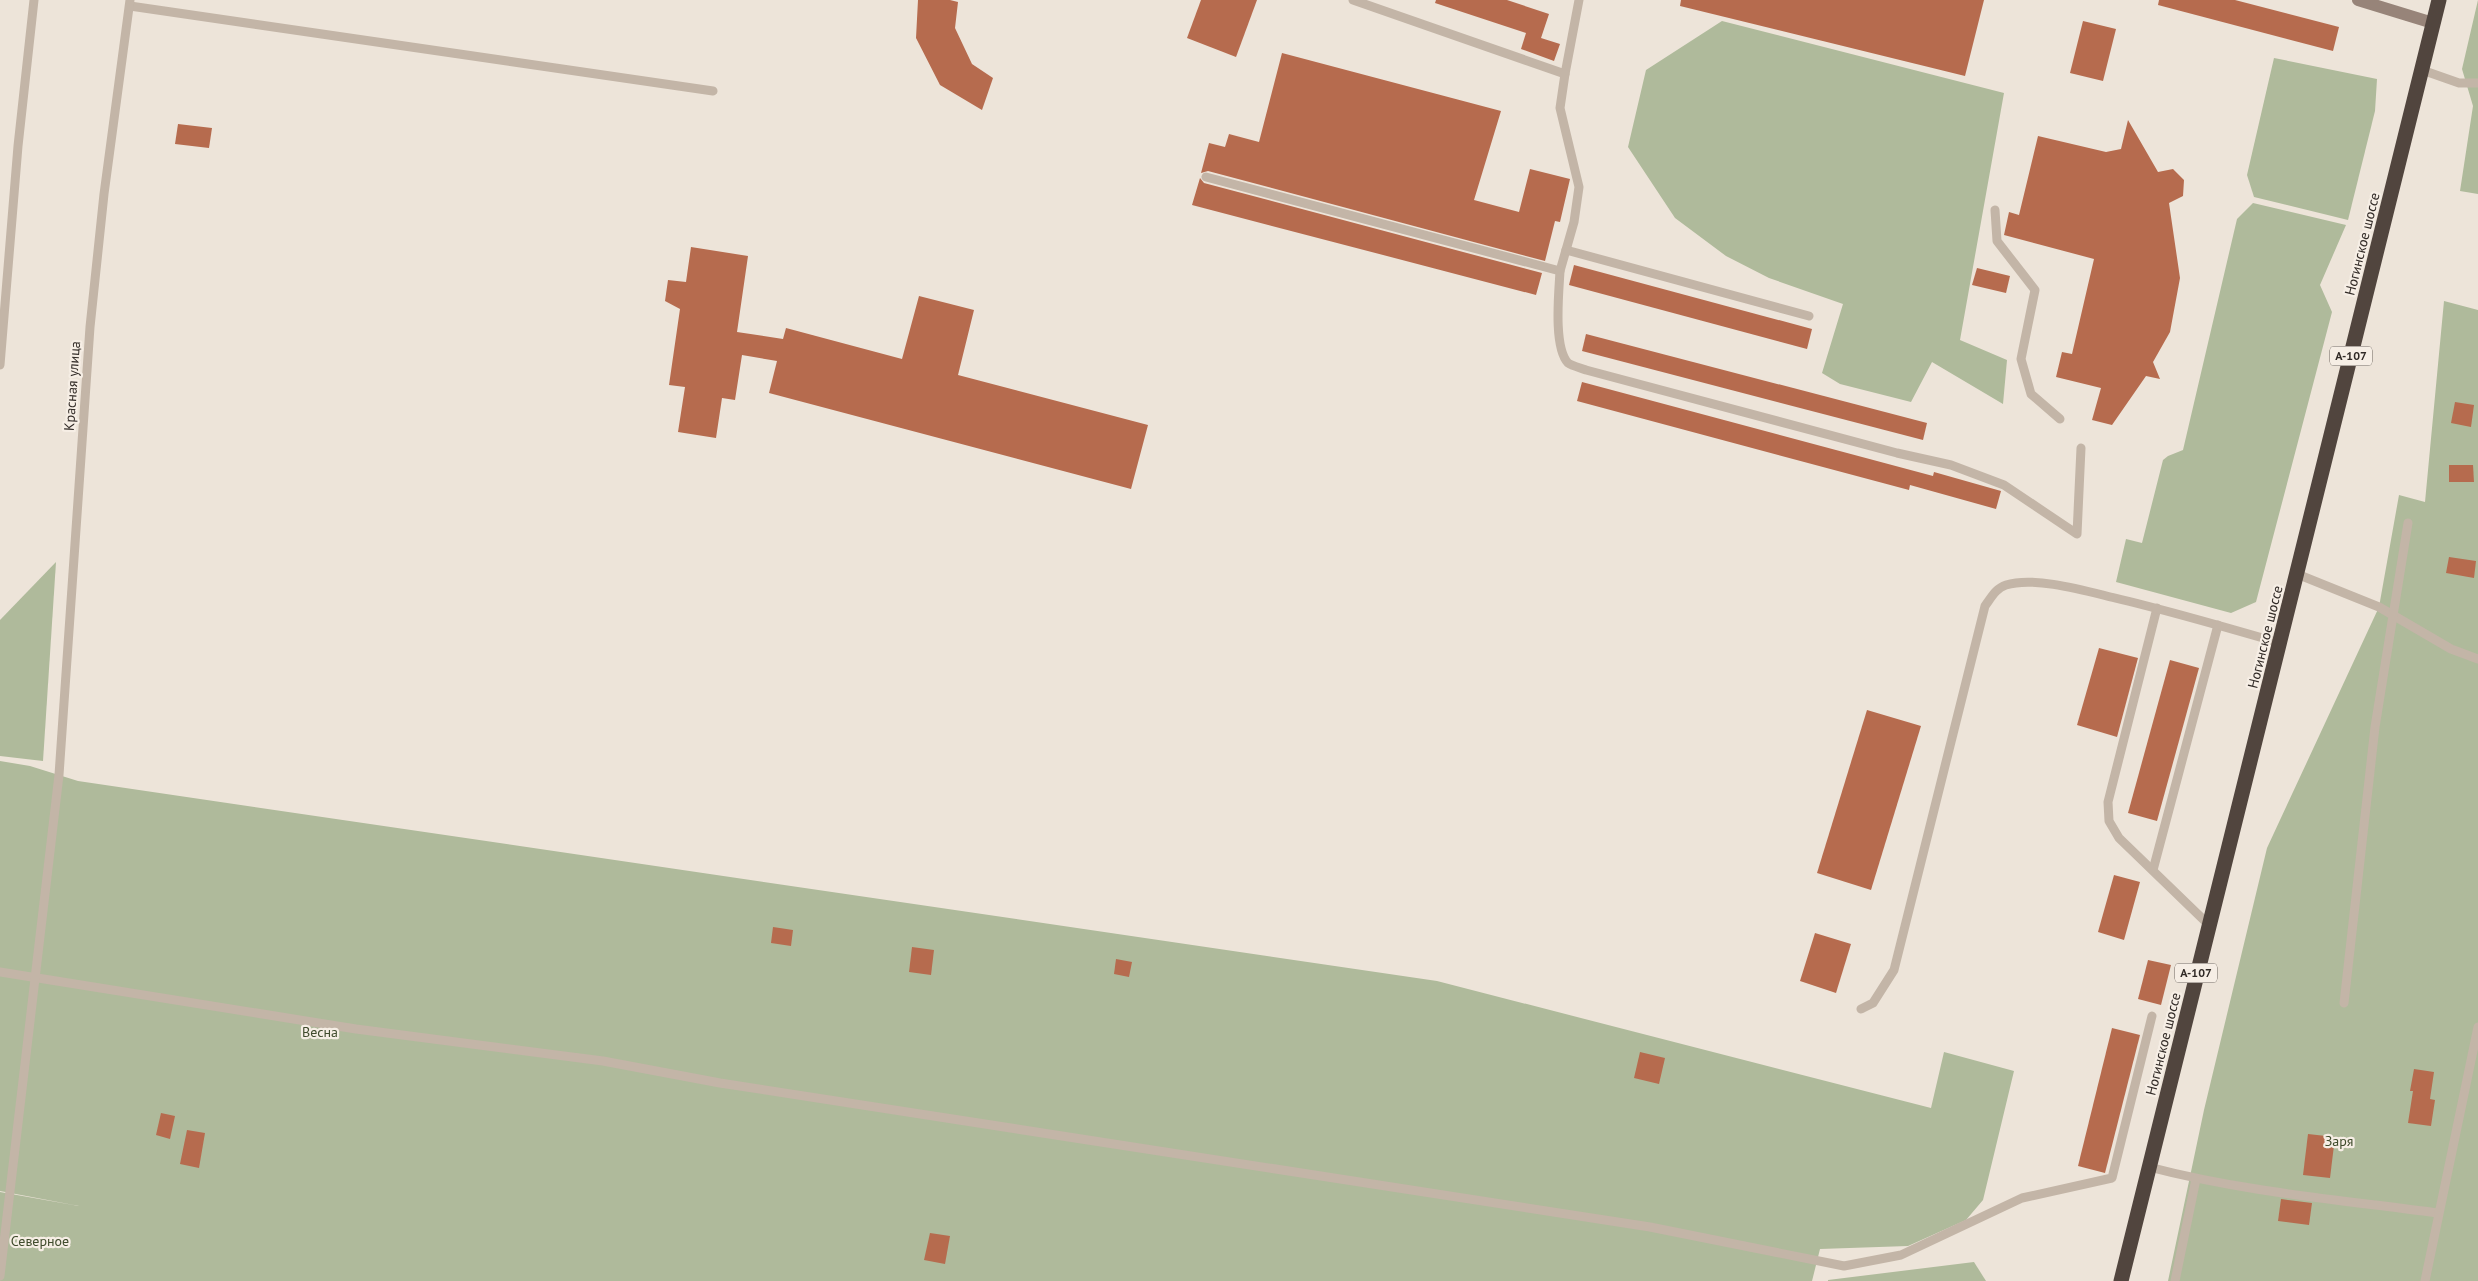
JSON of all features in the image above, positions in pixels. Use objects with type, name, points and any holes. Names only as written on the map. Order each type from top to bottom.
[{"type":"highway","name":"Ногинское шоссе","points":[[2121,1281],[2439,0]]},
{"type":"main road","points":[[2358,0],[2434,23]]},
{"type":"lane","points":[[0,365],[2,312],[34,0]]},
{"type":"lane","points":[[1352,0],[1564,74]]},
{"type":"lane","points":[[1579,0],[1564,74],[1560,108],[1579,187],[1574,222],[1560,271],[1559,323],[1562,353],[1569,363],[1586,370],[1896,453],[1951,465],[2004,484],[2077,534],[2081,448]]},
{"type":"lane","points":[[130,3],[713,91]]},
{"type":"lane","name":"Красная улица","points":[[0,1276],[59,775],[90,327],[104,194],[130,3]]},
{"type":"lane","points":[[2422,70],[2458,84],[2478,83]]},
{"type":"lane","points":[[1206,177],[1560,271]]},
{"type":"lane","points":[[1995,210],[1997,241],[2035,290],[2021,359],[2031,394],[2060,419]]},
{"type":"lane","points":[[1566,250],[1809,316]]},
{"type":"lane","points":[[2344,1003],[2375,727],[2408,524]]},
{"type":"lane","points":[[2297,574],[2379,607],[2451,648],[2478,659]]},
{"type":"lane","points":[[1861,1009],[1873,1003],[1894,970],[1985,606],[1995,592],[2006,585],[2065,586],[2157,608],[2280,643]]},
{"type":"lane","points":[[2157,608],[2108,811],[2113,830],[2209,926]]},
{"type":"lane","points":[[2153,870],[2218,625]]},
{"type":"lane","points":[[0,972],[356,1029],[603,1061],[739,1086],[1650,1227],[1844,1266],[1901,1255],[2022,1198],[2112,1178],[2152,1016]]},
{"type":"lane","points":[[2425,1281],[2478,1027]]},
{"type":"lane","points":[[2149,1168],[2196,1179],[2438,1213]]},
{"type":"lane","points":[[2176,1281],[2196,1179]]},
{"type":"green space","points":[[2478,0],[2478,194],[2460,191],[2473,106],[2462,69]]},
{"type":"green space","points":[[1722,21],[2004,93],[1960,340],[2007,360],[2003,404],[1932,362],[1911,402],[1840,384],[1822,373],[1843,304],[1769,278],[1726,256],[1675,218],[1628,147],[1646,70]]},
{"type":"green space","points":[[2274,58],[2377,79],[2375,111],[2348,220],[2254,197],[2247,175]]},
{"type":"green space","points":[[2253,203],[2346,225],[2320,285],[2332,312],[2256,602],[2231,613],[2116,582],[2126,539],[2142,543],[2163,460],[2183,450],[2237,219]]},
{"type":"green space","name":"Заря","points":[[2444,301],[2478,310],[2478,1281],[2168,1281],[2204,1110],[2267,848],[2379,607],[2399,495],[2425,502]]},
{"type":"green space","points":[[56,562],[43,761],[0,756],[0,620]]},
{"type":"green space","name":"Весна","points":[[0,761],[30,766],[78,781],[1437,981],[1931,1108],[1944,1052],[2014,1071],[1983,1200],[1966,1220],[1908,1246],[1820,1249],[1812,1281],[0,1281],[0,1192],[79,1206],[0,1191]]},
{"type":"green space","points":[[1974,1262],[1986,1281],[1828,1281],[1828,1280]]},
{"type":"building","points":[[918,0],[950,0],[958,2],[955,28],[972,64],[993,78],[982,110],[940,85],[916,38]]},
{"type":"building","points":[[1201,0],[1257,0],[1236,57],[1187,38]]},
{"type":"building","points":[[1436,0],[1507,0],[1549,14],[1541,38],[1560,44],[1554,61],[1521,49],[1526,33],[1435,3]]},
{"type":"building","points":[[1681,0],[1984,0],[1965,76],[1680,6]]},
{"type":"building","points":[[2159,0],[2235,0],[2339,27],[2333,51],[2158,5]]},
{"type":"building","points":[[2083,21],[2116,29],[2103,81],[2070,73]]},
{"type":"building","points":[[1282,53],[1501,111],[1474,200],[1519,212],[1530,169],[1570,179],[1560,222],[1555,221],[1545,261],[1208,171],[1201,173],[1209,143],[1225,147],[1229,134],[1259,142]]},
{"type":"building","points":[[2128,120],[2158,172],[2173,169],[2184,180],[2183,196],[2169,203],[2180,278],[2170,332],[2153,362],[2160,379],[2146,376],[2112,425],[2092,420],[2101,388],[2056,377],[2062,352],[2072,354],[2094,259],[2004,235],[2009,212],[2019,215],[2038,136],[2106,152],[2121,149]]},
{"type":"building","points":[[178,124],[212,128],[209,148],[175,144]]},
{"type":"building","points":[[1200,178],[1204,183],[1542,273],[1536,295],[1192,205]]},
{"type":"building","points":[[691,247],[748,256],[737,332],[783,339],[786,328],[902,359],[919,296],[974,310],[958,375],[1148,425],[1131,489],[769,393],[777,361],[742,355],[735,400],[722,398],[716,438],[678,432],[685,387],[669,385],[680,309],[665,301],[668,280],[686,282]]},
{"type":"building","points":[[1574,265],[1812,329],[1807,349],[1569,285]]},
{"type":"building","points":[[1977,268],[2010,276],[2006,293],[1972,285]]},
{"type":"building","points":[[1586,334],[1927,423],[1923,440],[1582,351]]},
{"type":"building","points":[[1582,382],[1933,476],[1934,472],[2001,491],[1996,509],[1910,485],[1909,490],[1577,401]]},
{"type":"building","points":[[2455,402],[2474,405],[2471,427],[2451,423]]},
{"type":"building","points":[[2449,465],[2473,465],[2474,482],[2449,482]]},
{"type":"building","points":[[2449,557],[2476,561],[2474,578],[2446,573]]},
{"type":"building","points":[[2099,648],[2138,658],[2117,737],[2077,725]]},
{"type":"building","points":[[2170,660],[2199,668],[2157,821],[2128,813]]},
{"type":"building","points":[[1867,710],[1921,726],[1871,890],[1817,873]]},
{"type":"building","points":[[2114,875],[2140,882],[2124,940],[2098,932]]},
{"type":"building","points":[[773,927],[793,930],[791,946],[771,943]]},
{"type":"building","points":[[1815,933],[1851,944],[1836,993],[1800,981]]},
{"type":"building","points":[[912,947],[934,950],[931,975],[909,972]]},
{"type":"building","points":[[1116,959],[1132,962],[1129,977],[1114,974]]},
{"type":"building","points":[[2148,960],[2171,965],[2161,1005],[2138,999]]},
{"type":"building","points":[[2112,1028],[2140,1035],[2105,1173],[2078,1166]]},
{"type":"building","points":[[1640,1052],[1665,1058],[1659,1084],[1634,1078]]},
{"type":"building","points":[[2414,1069],[2434,1072],[2430,1099],[2435,1100],[2431,1126],[2408,1123],[2413,1091],[2410,1091]]},
{"type":"building","points":[[161,1113],[175,1116],[170,1139],[156,1135]]},
{"type":"building","points":[[187,1130],[205,1133],[199,1168],[180,1164]]},
{"type":"building","points":[[2308,1134],[2335,1137],[2330,1178],[2303,1175]]},
{"type":"building","points":[[2281,1199],[2312,1203],[2309,1225],[2278,1221]]},
{"type":"building","points":[[930,1233],[950,1236],[945,1264],[924,1260]]},
{"type":"park label","name":"Северное","points":[[40,1241]]}]
